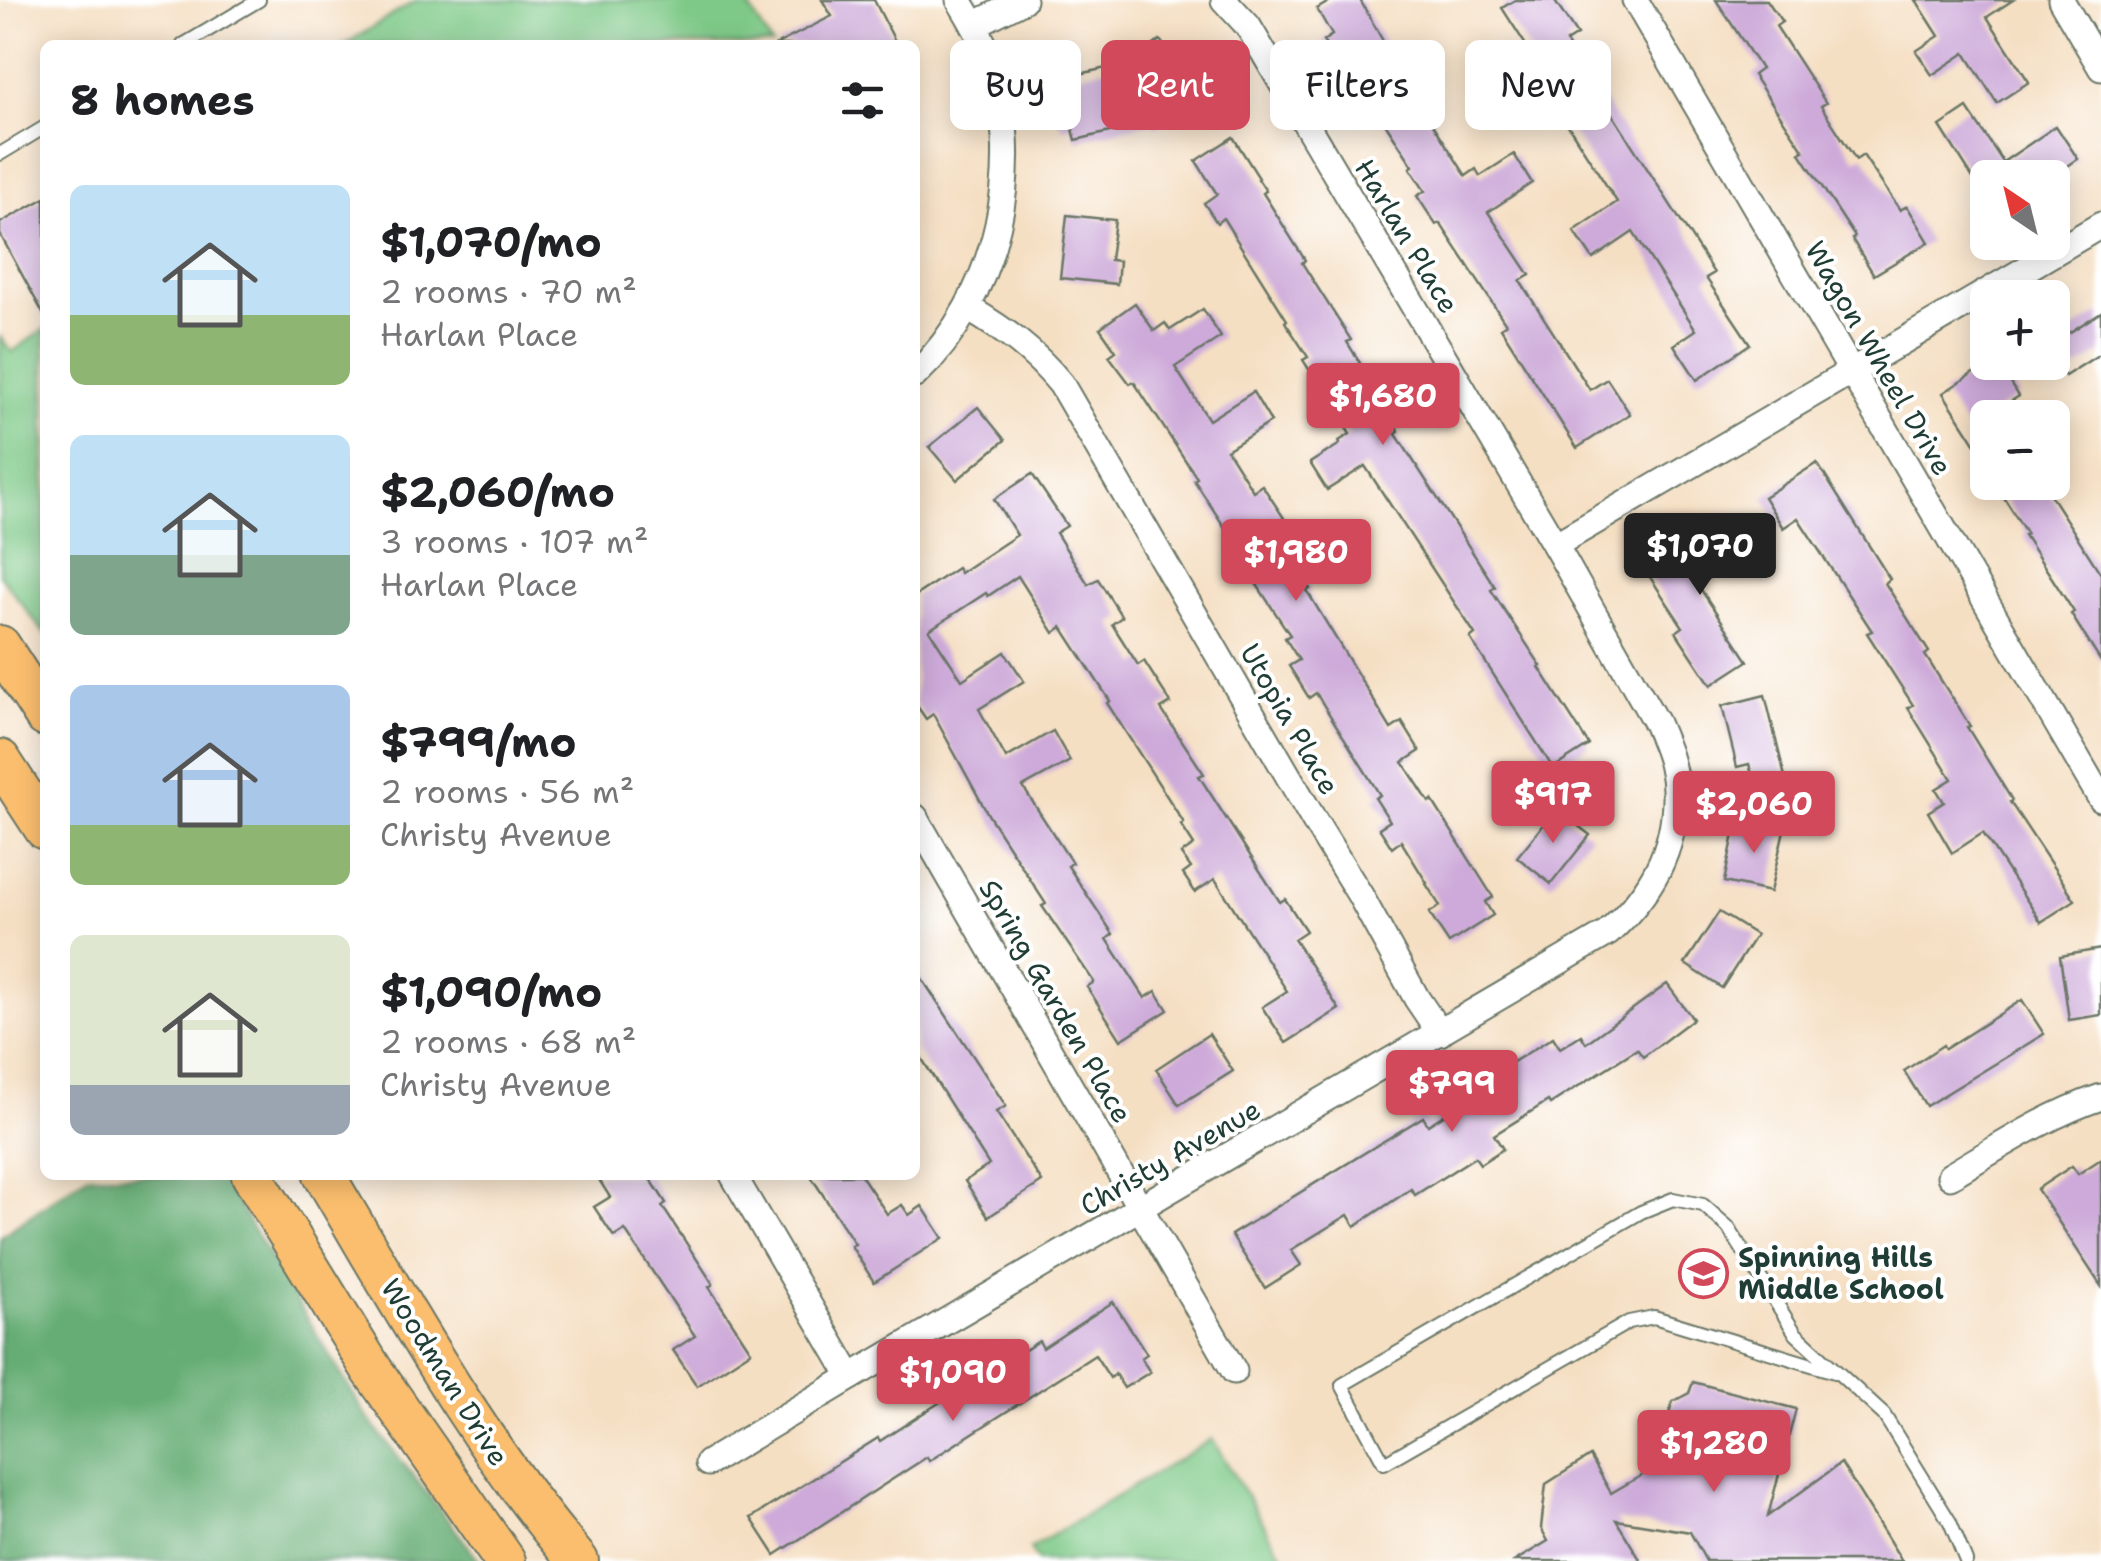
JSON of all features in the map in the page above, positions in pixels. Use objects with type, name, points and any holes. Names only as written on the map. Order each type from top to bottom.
[{"type":"main road","points":[[11,670],[40,709]]},
{"type":"main road","points":[[0,760],[40,822]]},
{"type":"main road","name":"Woodman Drive","points":[[255,1180],[372,1370],[505,1561]]},
{"type":"main road","name":"Woodman Drive","points":[[327,1180],[420,1336],[512,1476],[578,1561]]},
{"type":"street","points":[[920,370],[968,308],[986,266],[1004,172],[998,90],[988,54],[960,0]]},
{"type":"street","points":[[974,25],[1023,0]]},
{"type":"street","name":"Harlan Place","points":[[1224,0],[1248,26],[1656,723],[1669,754],[1676,788],[1674,820],[1663,861],[1650,887]]},
{"type":"street","name":"Wagon Wheel Drive","points":[[1635,0],[2101,798]]},
{"type":"street","points":[[2061,0],[2101,68]]},
{"type":"street","points":[[1555,546],[2101,225]]},
{"type":"street","name":"Utopia Place","points":[[968,308],[1012,335],[1040,358],[1061,384],[1440,1033]]},
{"type":"street","name":"Spring Garden Place","points":[[920,826],[1234,1371]]},
{"type":"street","name":"Christy Avenue","points":[[708,1462],[1608,934],[1650,887]]},
{"type":"street","points":[[1950,1176],[2044,1120],[2101,1097]]},
{"type":"street","points":[[737,1180],[850,1377]]},
{"type":"lane","points":[[191,40],[259,0]]},
{"type":"lane","points":[[0,154],[40,130]]},
{"type":"lane","points":[[1838,1373],[1654,1317],[1630,1322],[1384,1463],[1342,1385],[1641,1212],[1673,1199],[1703,1205],[1728,1227],[1796,1334],[1884,1415],[1950,1522],[1966,1561]]},
{"type":"green space","points":[[417,0],[745,0],[769,40],[352,40]]},
{"type":"green space","points":[[40,332],[40,627],[0,575],[0,337],[12,352]]},
{"type":"green space","points":[[81,1180],[223,1180],[367,1417],[480,1561],[0,1561],[0,1237]]},
{"type":"green space","points":[[1212,1439],[1286,1561],[1038,1561],[1030,1549]]},
{"type":"building","points":[[822,0],[874,0],[894,40],[785,40],[832,16]]},
{"type":"building","points":[[1332,0],[1360,0],[1382,40],[1324,40],[1332,35],[1317,9]]},
{"type":"building","points":[[1515,0],[1554,0],[1577,35],[1569,40],[1523,40],[1502,8]]},
{"type":"building","points":[[1716,0],[1767,0],[1782,22],[1776,26],[1826,103],[1821,106],[1856,160],[1863,155],[1900,210],[1907,206],[1929,242],[1874,275],[1852,239],[1855,237],[1800,153],[1804,151],[1753,75],[1761,69]]},
{"type":"building","points":[[1916,0],[2013,0],[1987,17],[2029,82],[1997,103],[1965,53],[1932,75],[1916,51],[1939,36]]},
{"type":"building","points":[[1101,69],[1101,130],[1118,130],[1076,140],[1073,130],[1081,130],[1081,74]]},
{"type":"building","points":[[1967,108],[2002,160],[1970,160],[1970,174],[1940,126]]},
{"type":"building","points":[[1611,112],[1714,273],[1706,278],[1750,344],[1697,380],[1674,345],[1696,330],[1633,232],[1593,259],[1574,231],[1617,202],[1571,130],[1611,130]]},
{"type":"building","points":[[2056,126],[2078,159],[2070,164],[2070,160],[2006,160]]},
{"type":"building","points":[[1390,130],[1437,130],[1466,176],[1476,169],[1480,176],[1514,154],[1532,183],[1488,212],[1530,275],[1520,281],[1590,390],[1607,379],[1630,414],[1577,448],[1501,328],[1506,324],[1440,223],[1436,225],[1417,196],[1425,191],[1410,168],[1413,166]]},
{"type":"building","points":[[1233,137],[1305,260],[1302,263],[1351,340],[1347,342],[1360,363],[1357,365],[1399,432],[1396,434],[1495,587],[1491,590],[1589,745],[1553,768],[1470,638],[1475,634],[1365,466],[1327,490],[1310,463],[1350,434],[1303,360],[1308,357],[1287,320],[1223,218],[1217,223],[1204,203],[1217,194],[1196,161]]},
{"type":"building","points":[[40,201],[40,308],[0,234],[0,223]]},
{"type":"building","points":[[1067,215],[1115,220],[1110,260],[1119,261],[1117,284],[1060,278]]},
{"type":"building","points":[[1135,303],[1154,331],[1165,323],[1170,330],[1203,309],[1221,337],[1175,367],[1209,420],[1253,392],[1271,422],[1227,450],[1253,491],[1262,485],[1284,518],[1270,527],[1391,729],[1402,722],[1420,751],[1403,762],[1429,802],[1432,800],[1493,897],[1485,902],[1493,915],[1449,943],[1429,913],[1440,906],[1427,883],[1401,841],[1392,848],[1379,828],[1390,821],[1375,798],[1380,795],[1316,693],[1309,698],[1289,666],[1299,660],[1285,638],[1290,635],[1240,559],[1244,557],[1194,480],[1197,478],[1134,382],[1130,384],[1109,356],[1116,351],[1100,328]]},
{"type":"building","points":[[2101,312],[2101,353],[2070,373],[2070,332]]},
{"type":"building","points":[[1970,375],[1970,380],[2009,380],[2019,396],[2013,400],[1970,400],[1970,435],[1943,393]]},
{"type":"building","points":[[978,407],[1005,440],[957,480],[929,447]]},
{"type":"building","points":[[1817,463],[1890,579],[1885,583],[1929,652],[1925,655],[1970,726],[1967,727],[2010,802],[2075,900],[2041,922],[1983,833],[1952,853],[1928,812],[1944,802],[1936,789],[1952,779],[1908,708],[1913,705],[1867,633],[1872,631],[1798,518],[1783,528],[1764,497]]},
{"type":"building","points":[[1032,474],[1067,526],[1056,533],[1088,584],[1098,579],[1122,617],[1112,624],[1138,665],[1144,661],[1171,703],[1161,709],[1204,774],[1199,776],[1280,902],[1285,899],[1306,931],[1294,939],[1339,1009],[1286,1043],[1262,1007],[1287,991],[1215,879],[1195,892],[1183,874],[1191,868],[1181,854],[1194,845],[1181,825],[1184,823],[1062,627],[1054,633],[1018,576],[929,630],[962,680],[1005,652],[1024,681],[979,709],[1006,758],[1053,731],[1070,761],[1023,787],[1072,863],[1068,866],[1113,934],[1107,939],[1145,998],[1156,991],[1168,1010],[1121,1040],[1087,987],[1094,982],[1042,906],[1046,904],[989,816],[933,714],[926,719],[920,710],[920,593],[957,568],[960,573],[1017,535],[994,499]]},
{"type":"building","points":[[2005,500],[2054,500],[2101,574],[2101,662],[2024,535],[2027,534]]},
{"type":"building","points":[[1719,519],[1743,555],[1698,585],[1748,661],[1711,685],[1676,632],[1683,627],[1644,568]]},
{"type":"building","points":[[1765,695],[1785,777],[1755,784],[1749,764],[1737,767],[1722,706]]},
{"type":"building","points":[[1556,809],[1590,835],[1551,884],[1517,857]]},
{"type":"building","points":[[1737,820],[1784,830],[1770,892],[1724,882]]},
{"type":"building","points":[[1719,912],[1756,935],[1722,988],[1685,964]]},
{"type":"building","points":[[2101,949],[2101,1015],[2069,1020],[2060,956]]},
{"type":"building","points":[[920,976],[1006,1106],[996,1112],[1042,1182],[988,1217],[965,1181],[989,1165],[920,1056]]},
{"type":"building","points":[[1667,984],[1693,1019],[1643,1057],[1637,1049],[1494,1135],[1503,1149],[1480,1164],[1475,1157],[1415,1195],[1411,1189],[1355,1226],[1348,1215],[1291,1250],[1301,1265],[1265,1288],[1231,1235],[1423,1117],[1428,1125],[1469,1099],[1464,1093],[1553,1037],[1560,1048],[1581,1035],[1586,1043]]},
{"type":"building","points":[[2022,1000],[2044,1034],[1926,1106],[1904,1071]]},
{"type":"building","points":[[1209,1034],[1233,1071],[1179,1105],[1156,1069]]},
{"type":"building","points":[[2101,1159],[2101,1286],[2037,1189],[2072,1166],[2078,1174]]},
{"type":"building","points":[[599,1180],[651,1180],[666,1203],[662,1206],[713,1284],[709,1287],[751,1351],[697,1386],[673,1350],[695,1336],[625,1230],[614,1237],[594,1207],[610,1197]]},
{"type":"building","points":[[813,1180],[864,1180],[887,1214],[902,1205],[909,1215],[922,1206],[943,1238],[874,1282],[851,1246],[855,1244]]},
{"type":"building","points":[[1113,1302],[1147,1354],[1141,1358],[1150,1372],[1124,1388],[1115,1374],[1110,1378],[1095,1355],[775,1555],[751,1518],[1039,1341],[1043,1348]]},
{"type":"building","points":[[1693,1382],[1796,1409],[1768,1516],[1841,1463],[1902,1561],[1706,1561],[1690,1532],[1616,1520],[1641,1561],[1515,1561],[1548,1541],[1541,1528],[1546,1484],[1590,1456],[1611,1493],[1656,1467],[1672,1402],[1689,1393]]},
{"type":"place","name":"Spinning Hills Middle School","points":[[1703,1273]]}]
